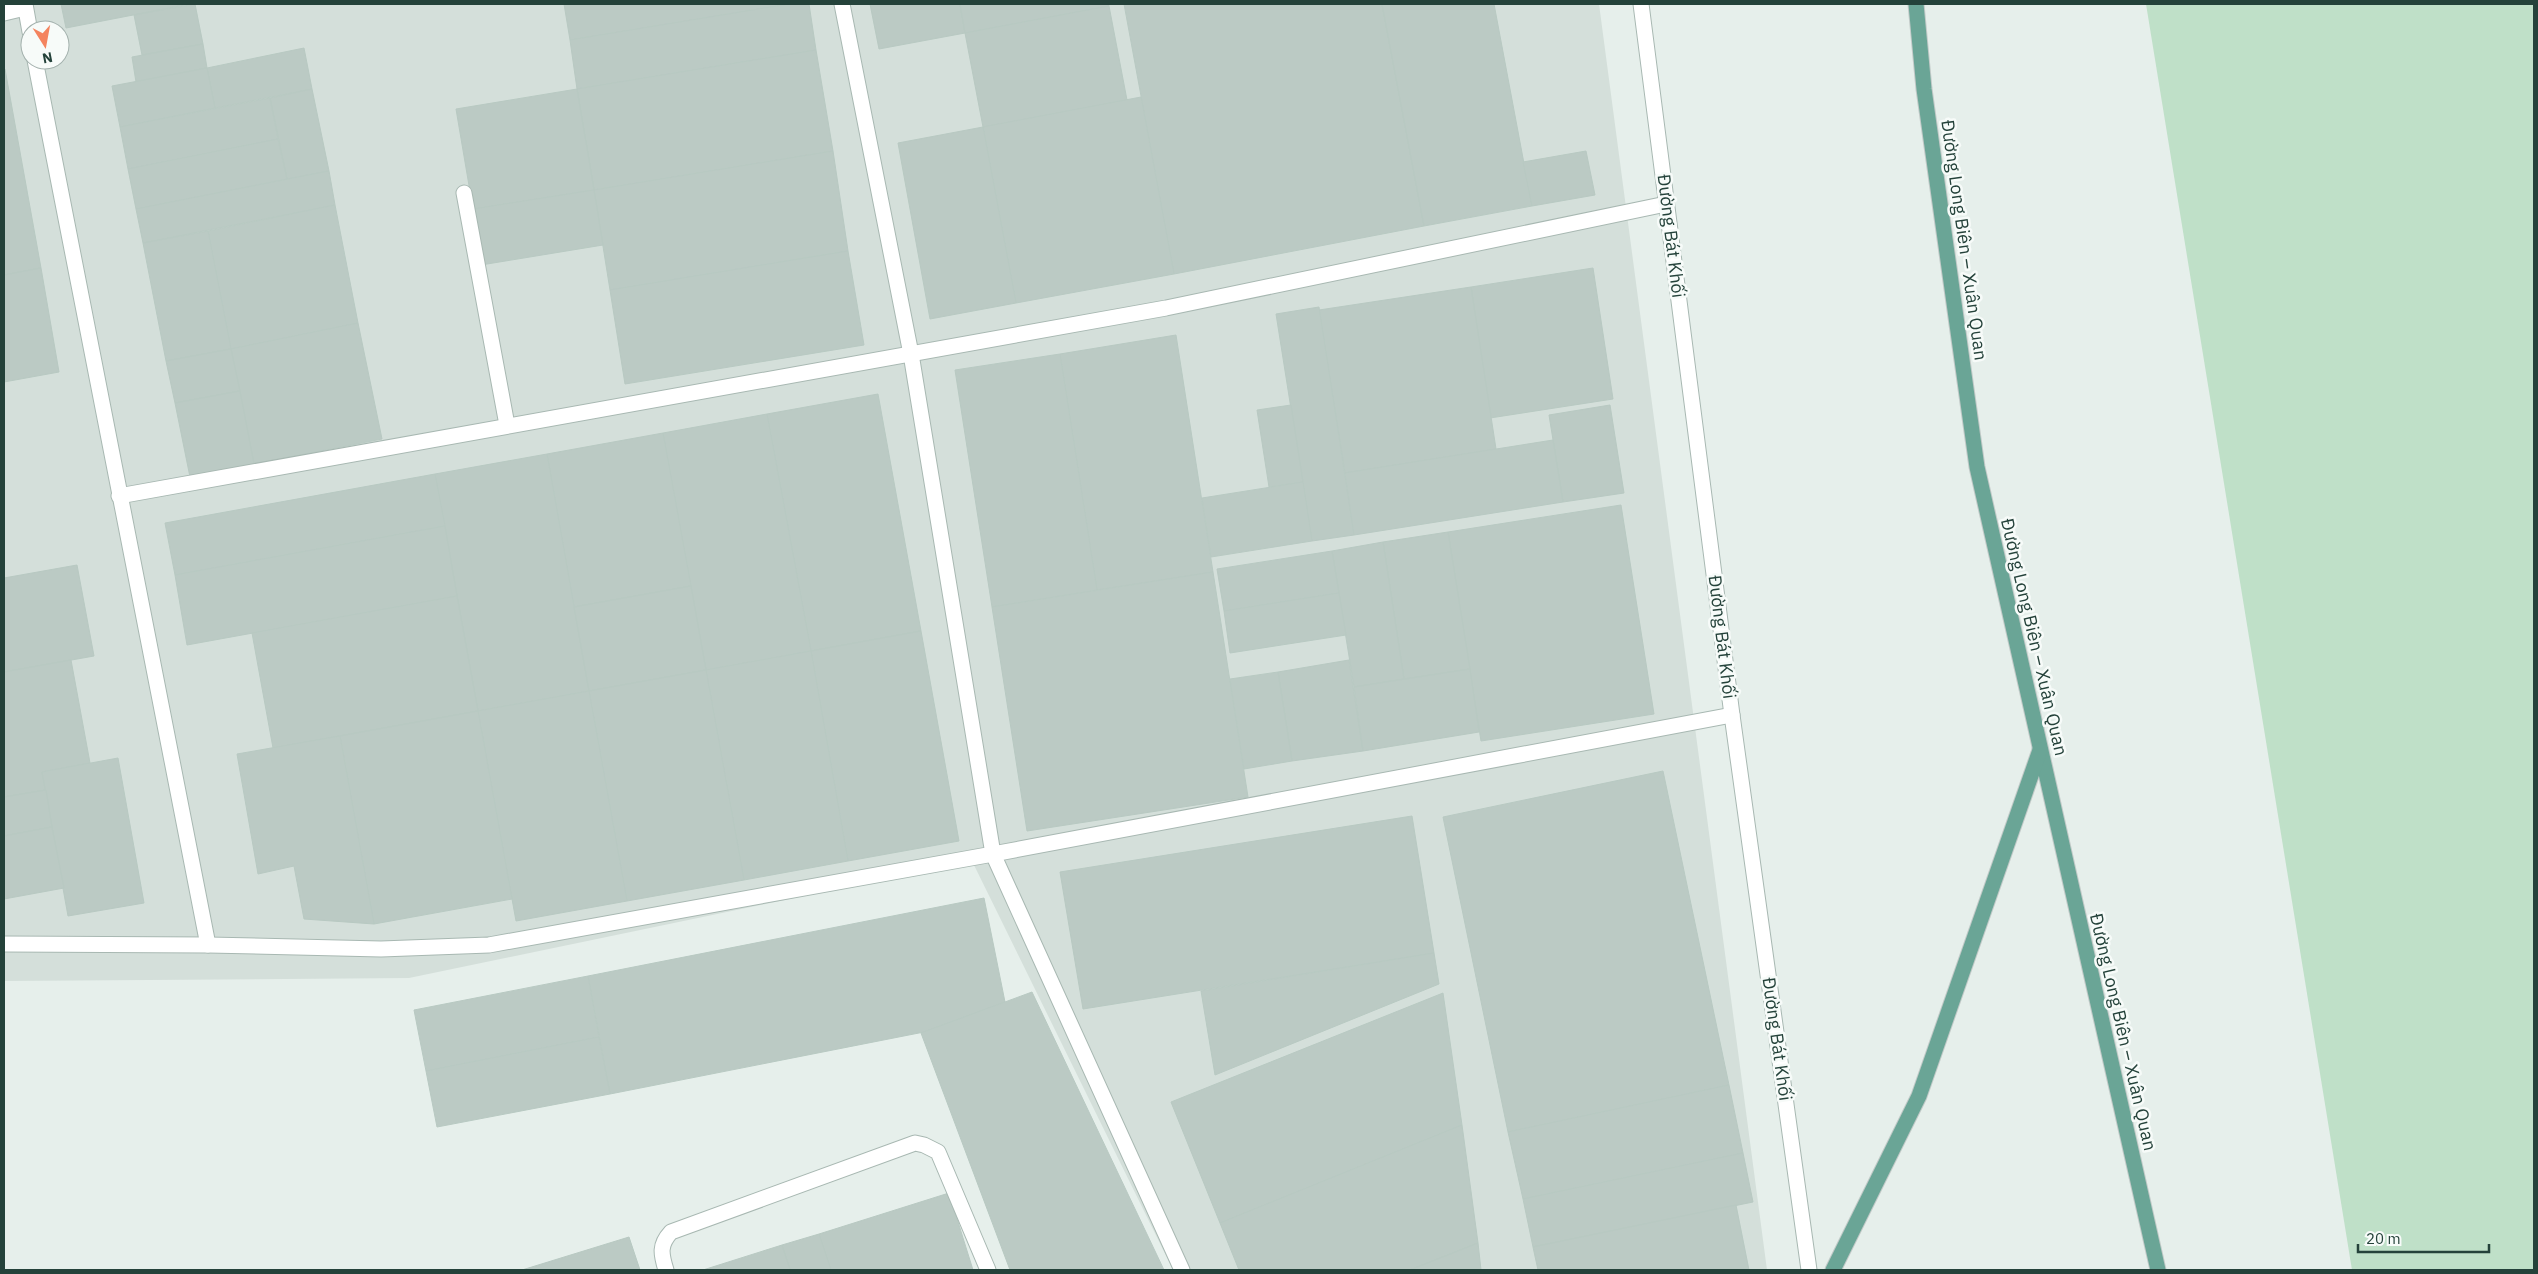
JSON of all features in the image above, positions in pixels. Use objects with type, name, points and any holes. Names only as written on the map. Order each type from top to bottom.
[{"type":"main road","name":"Đường Long Biên – Xuân Quan","points":[[1916,4],[1925,99],[1977,467],[2158,1270]]},
{"type":"main road","points":[[1833,1270],[1918,1096],[2040,750]]},
{"type":"street","points":[[842,4],[911,354],[994,854],[1182,1270]]},
{"type":"street","name":"Đường Bát Khối","points":[[1641,4],[1732,715],[1808,1270]]},
{"type":"street","points":[[4,13],[25,6],[28,20]]},
{"type":"street","points":[[37,70],[208,945]]},
{"type":"street","points":[[464,193],[507,426]]},
{"type":"street","points":[[120,496],[1166,308],[1666,204]]},
{"type":"street","points":[[4,944],[208,945],[381,949],[489,945],[994,854],[1732,715]]},
{"type":"street","points":[[666,1270],[661,1251],[663,1241],[671,1232],[915,1143],[924,1144],[938,1152],[988,1270]]},
{"type":"shaded area","points":[[4,4],[1599,4],[1767,1270],[1173,1270],[972,861],[409,978],[4,981]]},
{"type":"green space","points":[[2146,4],[2534,4],[2534,1270],[2352,1270]]},
{"type":"building","points":[[61,4],[190,4],[70,27],[70,20],[64,20]]},
{"type":"building","points":[[195,4],[203,44],[142,55],[134,15]]},
{"type":"building","points":[[564,4],[789,4],[570,40]]},
{"type":"building","points":[[789,4],[809,4],[816,50],[577,89],[570,40]]},
{"type":"building","points":[[870,4],[960,4],[965,33],[879,49]]},
{"type":"building","points":[[960,4],[1109,4],[1109,6],[965,33]]},
{"type":"building","points":[[1124,4],[1382,4],[1424,226],[1174,274]]},
{"type":"building","points":[[1382,4],[1494,4],[1532,206],[1424,226]]},
{"type":"building","points":[[1109,6],[1127,100],[983,127],[965,33]]},
{"type":"building","points":[[203,44],[207,68],[136,82],[132,57]]},
{"type":"building","points":[[304,48],[312,89],[215,108],[207,68]]},
{"type":"building","points":[[816,50],[833,151],[594,190],[577,89]]},
{"type":"building","points":[[207,68],[215,108],[120,127],[112,86]]},
{"type":"building","points":[[4,70],[41,268],[4,275]]},
{"type":"building","points":[[312,89],[329,171],[287,179],[270,98]]},
{"type":"building","points":[[577,89],[594,190],[473,209],[456,109]]},
{"type":"building","points":[[1141,97],[1174,274],[1016,303],[983,127]]},
{"type":"building","points":[[270,98],[278,139],[128,169],[120,127]]},
{"type":"building","points":[[983,127],[1016,303],[930,319],[898,143]]},
{"type":"building","points":[[278,139],[287,179],[136,209],[128,169]]},
{"type":"building","points":[[833,151],[848,251],[610,290],[594,190]]},
{"type":"building","points":[[1586,151],[1595,195],[1532,206],[1523,162]]},
{"type":"building","points":[[329,171],[335,205],[143,243],[136,209]]},
{"type":"building","points":[[594,190],[603,245],[481,265],[473,209]]},
{"type":"building","points":[[335,205],[358,323],[231,349],[208,231]]},
{"type":"building","points":[[208,231],[231,349],[166,361],[143,243]]},
{"type":"building","points":[[848,251],[864,345],[625,384],[610,290]]},
{"type":"building","points":[[41,268],[59,372],[4,382],[4,275]]},
{"type":"building","points":[[1593,268],[1613,399],[1490,418],[1471,287]]},
{"type":"building","points":[[1471,287],[1496,449],[1345,473],[1319,310]]},
{"type":"building","points":[[1319,307],[1354,535],[1312,541],[1276,314]]},
{"type":"building","points":[[358,323],[382,439],[254,464],[231,349]]},
{"type":"building","points":[[1176,335],[1213,572],[1097,590],[1060,354]]},
{"type":"building","points":[[231,349],[240,391],[175,403],[166,361]]},
{"type":"building","points":[[1060,354],[1097,590],[992,607],[955,370]]},
{"type":"building","points":[[240,391],[254,464],[190,477],[175,403]]},
{"type":"building","points":[[878,394],[921,631],[811,651],[767,414]]},
{"type":"building","points":[[1291,405],[1303,482],[1269,487],[1257,410]]},
{"type":"building","points":[[1610,405],[1624,493],[1563,502],[1549,415]]},
{"type":"building","points":[[767,414],[811,651],[706,670],[663,433]]},
{"type":"building","points":[[663,433],[691,586],[574,607],[547,454]]},
{"type":"building","points":[[1553,440],[1563,502],[1354,535],[1345,473]]},
{"type":"building","points":[[547,454],[589,691],[478,711],[435,474]]},
{"type":"building","points":[[435,474],[445,526],[175,575],[165,523]]},
{"type":"building","points":[[1303,482],[1312,541],[1211,557],[1202,498]]},
{"type":"building","points":[[1621,505],[1654,714],[1481,741],[1448,532]]},
{"type":"building","points":[[445,526],[457,596],[187,645],[175,575]]},
{"type":"building","points":[[1448,532],[1470,669],[1404,679],[1383,542]]},
{"type":"building","points":[[1383,542],[1404,679],[1354,687],[1332,551]]},
{"type":"building","points":[[1332,551],[1339,593],[1224,611],[1217,569]]},
{"type":"building","points":[[77,565],[94,656],[4,672],[4,578]]},
{"type":"building","points":[[1213,572],[1248,797],[1027,831],[992,607]]},
{"type":"building","points":[[691,586],[706,670],[589,691],[574,607]]},
{"type":"building","points":[[1339,593],[1346,635],[1230,653],[1224,611]]},
{"type":"building","points":[[457,596],[478,711],[273,748],[252,633]]},
{"type":"building","points":[[921,631],[959,841],[848,861],[811,651]]},
{"type":"building","points":[[811,651],[848,861],[744,880],[706,670]]},
{"type":"building","points":[[71,660],[90,763],[42,772],[46,790],[4,797],[4,672]]},
{"type":"building","points":[[1349,660],[1363,751],[1292,761],[1278,672]]},
{"type":"building","points":[[1470,669],[1479,732],[1363,751],[1354,687]]},
{"type":"building","points":[[706,670],[744,880],[627,901],[589,691]]},
{"type":"building","points":[[1278,672],[1292,761],[1244,769],[1230,679]]},
{"type":"building","points":[[589,691],[627,901],[516,921],[478,711]]},
{"type":"building","points":[[478,711],[512,899],[374,924],[340,736]]},
{"type":"building","points":[[340,736],[374,924],[304,919],[294,866],[258,874],[237,754]]},
{"type":"building","points":[[118,758],[144,903],[68,916],[42,772]]},
{"type":"building","points":[[1663,771],[1729,1085],[1508,1132],[1443,817]]},
{"type":"building","points":[[46,790],[52,827],[4,836],[4,797]]},
{"type":"building","points":[[1412,816],[1434,953],[1083,1009],[1060,872]]},
{"type":"building","points":[[52,827],[64,888],[4,899],[4,836]]},
{"type":"building","points":[[984,898],[1005,1002],[924,1032],[610,1094],[588,976]]},
{"type":"building","points":[[1434,953],[1439,984],[1215,1075],[1201,991]]},
{"type":"building","points":[[588,976],[599,1037],[426,1071],[414,1010]]},
{"type":"building","points":[[1032,992],[1164,1270],[1010,1270],[921,1033]]},
{"type":"building","points":[[1443,993],[1462,1125],[1220,1223],[1171,1102]]},
{"type":"building","points":[[599,1037],[610,1094],[437,1127],[426,1071]]},
{"type":"building","points":[[1729,1085],[1743,1153],[1523,1199],[1508,1132]]},
{"type":"building","points":[[1462,1125],[1478,1243],[1410,1270],[1239,1270],[1220,1223]]},
{"type":"building","points":[[1743,1153],[1753,1202],[1533,1247],[1523,1199]]},
{"type":"building","points":[[949,1193],[973,1270],[831,1270],[819,1234]]},
{"type":"building","points":[[1736,1205],[1749,1270],[1538,1270],[1533,1247]]},
{"type":"building","points":[[819,1234],[831,1270],[790,1270],[782,1245]]},
{"type":"building","points":[[629,1237],[640,1270],[522,1270]]},
{"type":"building","points":[[1478,1243],[1481,1270],[1410,1270]]},
{"type":"building","points":[[782,1245],[790,1270],[703,1270]]}]
